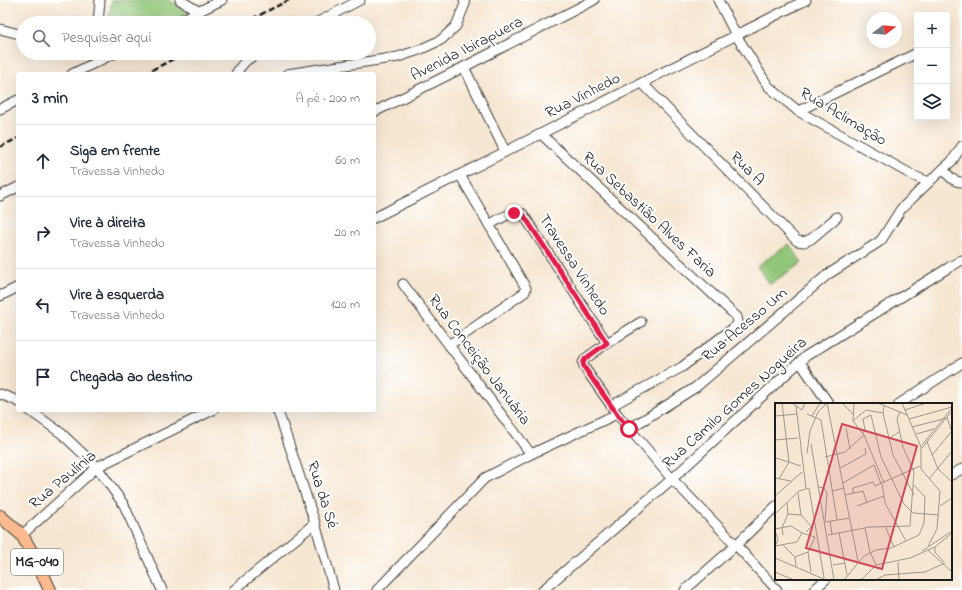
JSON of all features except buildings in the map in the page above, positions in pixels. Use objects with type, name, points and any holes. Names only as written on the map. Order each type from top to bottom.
[{"type":"main road","name":"MG-040","points":[[0,516],[22,535],[50,590]]},
{"type":"street","points":[[99,16],[100,0]]},
{"type":"street","points":[[180,0],[198,12]]},
{"type":"street","points":[[190,16],[222,0]]},
{"type":"street","points":[[329,16],[360,0]]},
{"type":"street","points":[[300,72],[398,57],[420,50],[441,40],[456,26],[465,4],[464,0]]},
{"type":"street","name":"Avenida Ibirapuera","points":[[376,111],[594,0]]},
{"type":"street","name":"Rua Aclimação","points":[[718,0],[736,35],[768,86],[798,111],[914,176],[929,182]]},
{"type":"street","name":"Rua Vinhedo","points":[[376,217],[806,0]]},
{"type":"street","points":[[0,30],[16,33]]},
{"type":"street","points":[[798,111],[914,54]]},
{"type":"street","points":[[75,72],[93,60]]},
{"type":"street","points":[[237,72],[246,60]]},
{"type":"street","points":[[464,67],[505,151]]},
{"type":"street","name":"Rua A","points":[[642,83],[797,241],[804,242],[811,239],[837,218]]},
{"type":"street","points":[[0,109],[16,101]]},
{"type":"street","name":"Rua Sebastião Alves Faria","points":[[541,134],[737,318],[738,322],[736,326],[682,367],[611,406]]},
{"type":"street","points":[[929,182],[952,161],[962,146]]},
{"type":"street","points":[[943,169],[952,180],[962,182]]},
{"type":"street","points":[[449,345],[525,292],[526,288],[460,175]]},
{"type":"street","name":"Rua Acesso Um","points":[[629,429],[696,387],[827,275],[879,242],[901,209],[929,182]]},
{"type":"street","points":[[0,196],[16,188]]},
{"type":"street","name":"Travessa Vinhedo","points":[[489,225],[514,213],[519,212],[523,214],[607,343]]},
{"type":"street","name":"Rua Camilo Gomes Nogueira","points":[[543,590],[672,479],[806,356],[962,260]]},
{"type":"street","name":"Rua Conceição Januária","points":[[403,284],[531,454]]},
{"type":"street","points":[[0,296],[16,288]]},
{"type":"street","points":[[640,322],[585,359],[583,363],[584,367],[617,414],[672,479],[777,590]]},
{"type":"street","points":[[800,362],[828,403]]},
{"type":"street","points":[[901,403],[960,368]]},
{"type":"street","points":[[0,394],[16,399]]},
{"type":"street","points":[[32,412],[60,433],[97,467],[124,505],[162,590]]},
{"type":"street","name":"Rua Paulínia","points":[[22,535],[97,467],[209,412]]},
{"type":"street","name":"Rua da Sé","points":[[278,412],[316,523],[334,590]]},
{"type":"street","points":[[377,590],[485,478],[531,454],[617,414]]},
{"type":"street","points":[[952,474],[962,469]]},
{"type":"street","points":[[685,590],[736,545],[775,507]]},
{"type":"street","points":[[234,590],[316,523]]},
{"type":"street","points":[[814,590],[825,580]]},
{"type":"green space","points":[[112,0],[168,0],[191,12],[182,16],[109,16]]},
{"type":"green space","points":[[789,244],[802,263],[770,284],[757,266]]},
{"type":"railway","points":[[258,16],[289,0]]},
{"type":"railway","points":[[148,72],[171,60]]},
{"type":"railway","points":[[0,147],[16,139]]},
{"type":"route","points":[[514,213],[519,212],[523,214],[607,343],[585,359],[583,363],[584,367],[629,429]]}]
